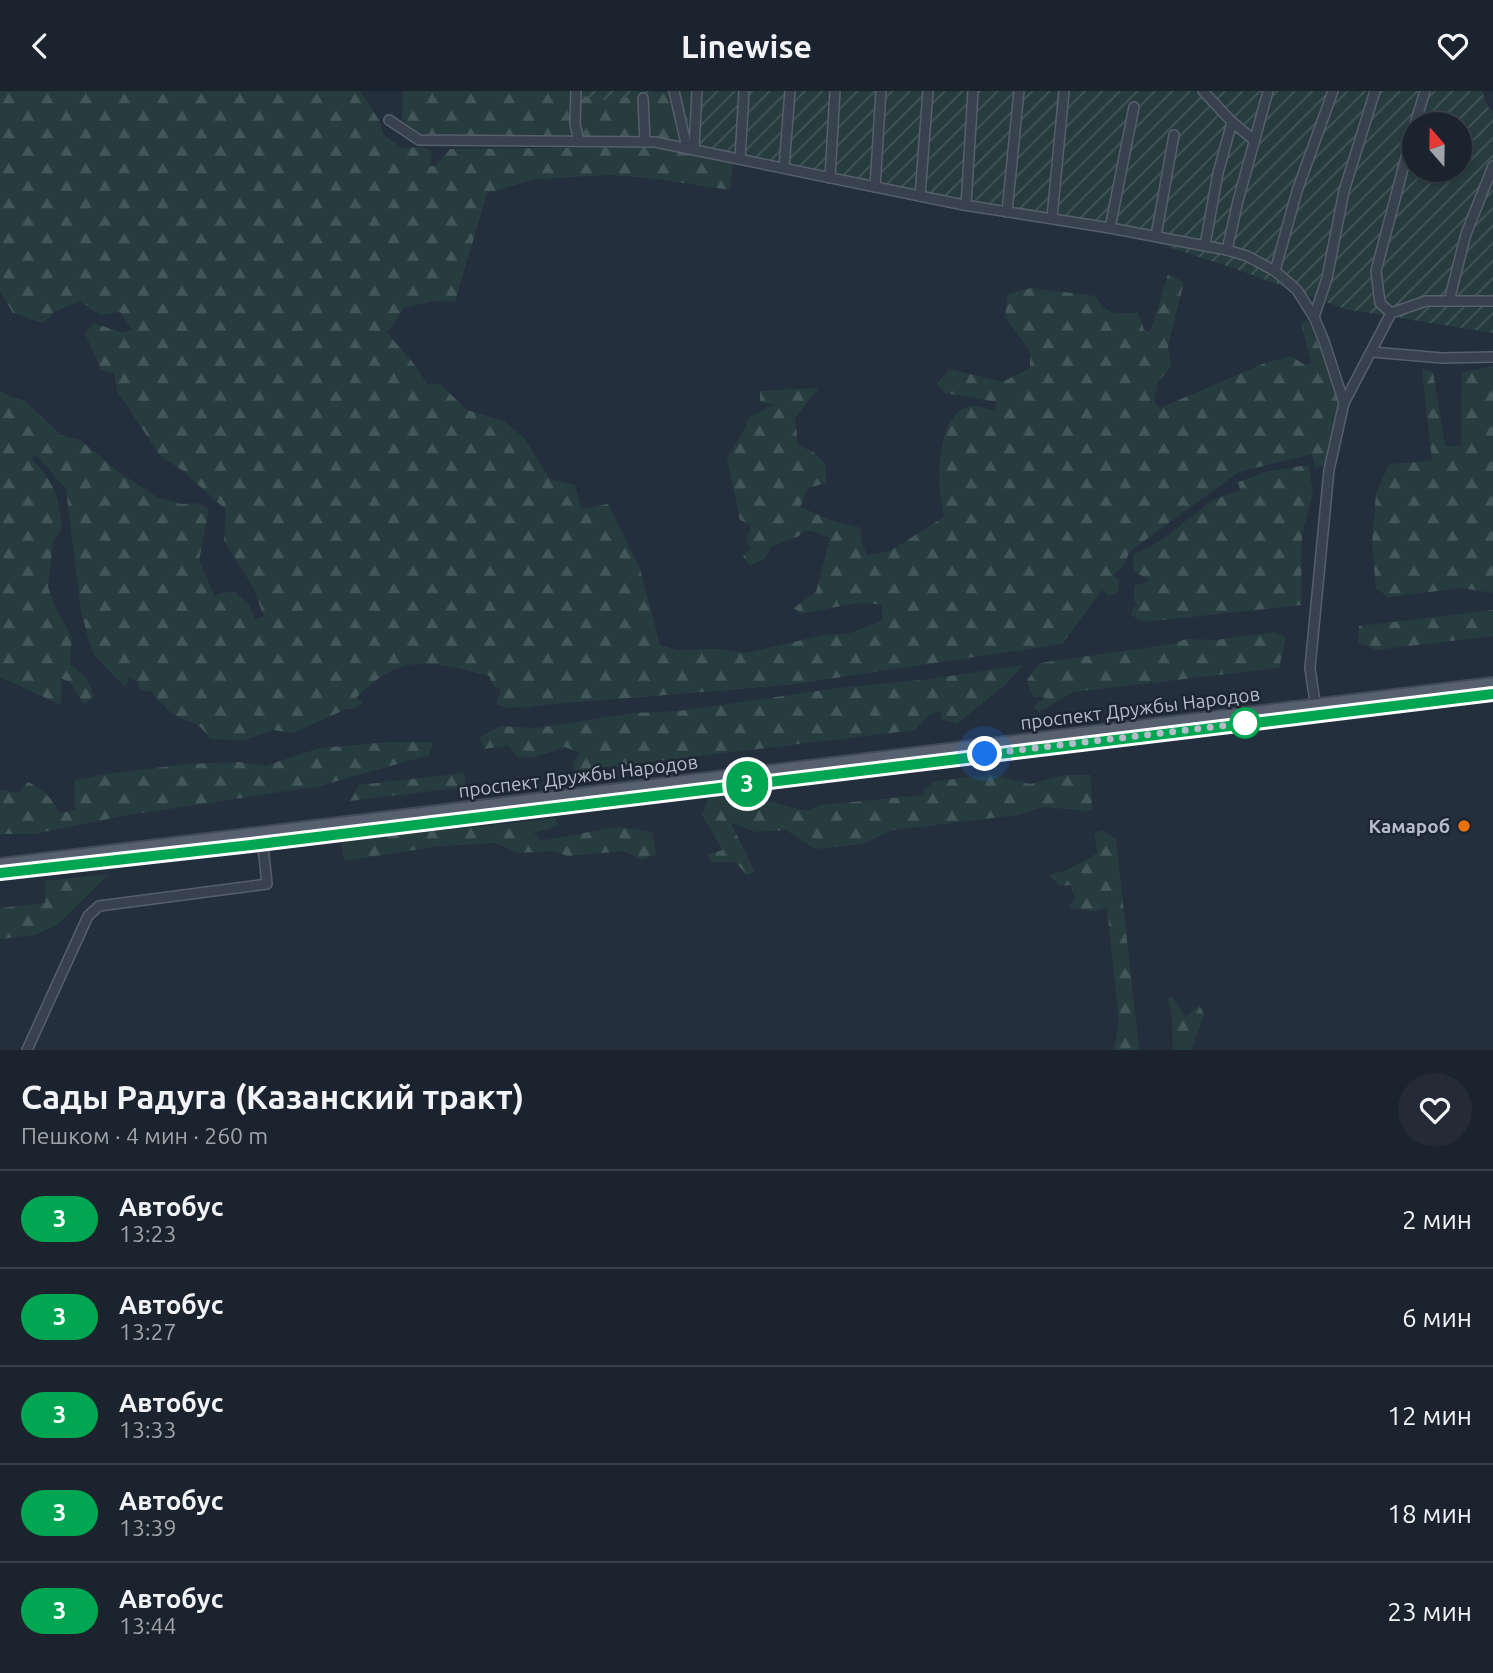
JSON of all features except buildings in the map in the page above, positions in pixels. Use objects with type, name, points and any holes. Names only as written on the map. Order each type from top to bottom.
[{"type":"main road","name":"проспект Дружбы Народов","points":[[0,873],[262,838],[1316,709],[1493,683]]},
{"type":"main road","name":"проспект Дружбы Народов","points":[[1316,709],[1493,694]]},
{"type":"main road","name":"проспект Дружбы Народов","points":[[0,864],[262,838]]},
{"type":"street","points":[[576,91],[575,124],[579,141]]},
{"type":"street","points":[[674,91],[690,149]]},
{"type":"street","points":[[690,149],[697,91]]},
{"type":"street","points":[[740,159],[744,91]]},
{"type":"street","points":[[785,168],[790,91]]},
{"type":"street","points":[[830,178],[835,91]]},
{"type":"street","points":[[875,187],[881,91]]},
{"type":"street","points":[[919,196],[928,91]]},
{"type":"street","points":[[966,205],[973,91]]},
{"type":"street","points":[[1007,212],[1019,91]]},
{"type":"street","points":[[1052,218],[1064,91]]},
{"type":"street","points":[[1203,91],[1232,122],[1254,140]]},
{"type":"street","points":[[1227,250],[1268,91]]},
{"type":"street","points":[[1275,271],[1294,202],[1333,91]]},
{"type":"street","points":[[1314,317],[1327,278],[1344,191],[1375,91]]},
{"type":"street","points":[[1418,112],[1425,91]]},
{"type":"street","points":[[643,98],[645,142]]},
{"type":"street","points":[[1110,228],[1134,107]]},
{"type":"street","points":[[389,120],[419,140],[645,142],[966,205],[1227,250],[1247,256],[1275,271],[1297,290],[1314,317],[1344,403]]},
{"type":"street","points":[[1205,245],[1218,173],[1232,122]]},
{"type":"street","points":[[1156,236],[1174,135]]},
{"type":"street","points":[[1449,301],[1465,234],[1493,166]]},
{"type":"street","points":[[1391,313],[1380,303],[1376,271],[1402,172]]},
{"type":"street","points":[[1316,709],[1310,669],[1329,470],[1344,403],[1391,313],[1426,301],[1493,301]]},
{"type":"street","points":[[1372,352],[1442,358],[1493,358]]},
{"type":"street","points":[[27,1050],[88,916],[99,906],[267,884],[262,838]]},
{"type":"green space","points":[[0,91],[360,91],[379,120],[384,136],[403,148],[423,147],[432,152],[430,166],[435,166],[450,149],[658,147],[733,162],[730,190],[611,175],[536,179],[487,193],[455,302],[432,301],[404,308],[387,333],[414,364],[427,384],[440,384],[467,410],[504,421],[524,438],[550,479],[575,485],[581,509],[608,504],[640,569],[660,645],[677,650],[716,649],[746,653],[824,635],[850,633],[882,621],[882,605],[861,602],[800,614],[794,608],[816,592],[830,538],[812,531],[803,531],[799,536],[771,547],[764,559],[750,566],[743,556],[751,549],[746,539],[751,525],[740,520],[727,458],[746,427],[748,418],[774,404],[760,402],[760,391],[819,388],[795,418],[798,445],[815,453],[826,465],[826,483],[808,488],[800,507],[830,520],[861,528],[861,540],[867,556],[890,551],[944,517],[940,490],[940,456],[948,425],[956,414],[967,407],[994,410],[997,402],[945,393],[937,384],[949,369],[1002,382],[1030,368],[1030,352],[1005,316],[1008,294],[1031,288],[1095,296],[1113,313],[1138,312],[1144,330],[1150,333],[1168,274],[1184,282],[1168,346],[1171,366],[1158,382],[1154,401],[1160,408],[1265,363],[1291,356],[1305,365],[1311,362],[1301,323],[1307,319],[1331,372],[1340,408],[1327,464],[1316,468],[1312,454],[1239,472],[1129,552],[1125,564],[1113,575],[1119,580],[1118,592],[1109,596],[1102,590],[1062,644],[788,685],[508,708],[496,704],[501,690],[494,686],[489,676],[434,664],[418,664],[403,666],[373,683],[356,698],[363,703],[353,709],[346,709],[293,733],[273,730],[245,740],[210,739],[196,724],[170,712],[152,692],[140,690],[137,682],[129,678],[126,688],[93,654],[81,612],[66,489],[36,455],[31,458],[54,489],[62,528],[53,542],[48,587],[56,609],[72,637],[70,664],[86,677],[94,696],[84,705],[70,682],[60,678],[61,705],[0,677],[0,391],[25,401],[61,435],[80,440],[120,473],[159,498],[181,504],[198,503],[209,510],[199,560],[215,597],[219,593],[234,592],[248,603],[255,619],[264,617],[253,587],[224,541],[226,510],[182,470],[161,457],[117,391],[114,374],[101,370],[85,333],[94,323],[123,333],[132,329],[120,312],[100,315],[80,301],[54,312],[43,323],[13,313],[0,291]]},
{"type":"green space","points":[[403,91],[585,91],[585,96],[698,91],[694,146],[655,136],[640,139],[589,138],[581,134],[554,139],[532,139],[426,134],[412,131],[402,120]]},
{"type":"green space","points":[[585,91],[656,91],[609,101],[584,96]]},
{"type":"green space","points":[[698,91],[1482,91],[1488,107],[1493,112],[1493,333],[1345,309],[1126,233],[694,146]]},
{"type":"green space","points":[[1493,366],[1493,593],[1462,588],[1389,597],[1376,589],[1372,544],[1376,494],[1389,464],[1432,461],[1422,369],[1433,372],[1445,446],[1461,446],[1462,372]]},
{"type":"green space","points":[[1308,465],[1313,492],[1302,534],[1301,605],[1144,622],[1131,615],[1133,608],[1138,605],[1134,602],[1134,586],[1151,580],[1134,572],[1133,555],[1157,543],[1213,500],[1240,490],[1238,482],[1270,471]]},
{"type":"green space","points":[[1493,610],[1493,636],[1375,650],[1358,642],[1359,626]]},
{"type":"green space","points":[[1276,632],[1286,638],[1279,668],[1073,692],[1039,712],[1033,707],[1045,697],[1033,697],[1027,680],[1040,663],[1173,644],[1186,639],[1216,640]]},
{"type":"green space","points":[[1023,665],[1006,684],[957,724],[941,719],[941,711],[929,715],[915,730],[575,771],[572,763],[580,753],[565,747],[535,757],[518,758],[508,745],[485,749],[479,738],[500,726],[536,728],[635,713],[678,711]]},
{"type":"green space","points":[[390,742],[433,742],[429,755],[320,786],[122,816],[34,834],[0,834],[0,790],[18,793],[28,782],[47,795],[60,813],[75,810],[74,780],[188,764],[240,762],[265,766],[320,748]]},
{"type":"green space","points":[[464,773],[466,787],[349,801],[359,785]]},
{"type":"green space","points":[[990,775],[1030,784],[1065,775],[1091,775],[1092,811],[1042,807],[1019,815],[893,830],[862,844],[815,849],[786,830],[756,832],[731,823],[755,872],[747,875],[735,862],[711,862],[708,854],[723,850],[702,815],[710,795],[740,792],[806,811],[821,805],[924,795],[924,789],[936,781]]},
{"type":"green space","points":[[556,818],[558,826],[534,833],[540,841],[617,827],[652,832],[656,854],[642,860],[624,851],[568,856],[552,851],[519,853],[495,843],[440,846],[344,861],[341,841]]},
{"type":"green space","points":[[1101,830],[1116,839],[1139,1050],[1114,1050],[1119,1021],[1107,908],[1093,911],[1069,908],[1075,899],[1071,885],[1060,886],[1049,875],[1067,870],[1098,853],[1094,835]]},
{"type":"green space","points":[[109,874],[57,925],[35,935],[0,939],[0,908],[45,903],[45,881]]},
{"type":"green space","points":[[1172,997],[1186,1017],[1199,1005],[1204,1014],[1191,1050],[1173,1050],[1172,1018],[1167,999]]},
{"type":"bus line","name":"3","points":[[0,873],[1493,694]]},
{"type":"place","name":"Камароб","points":[[1464,826]]},
{"type":"route","points":[[985,754],[1254,722],[1245,723]]}]
